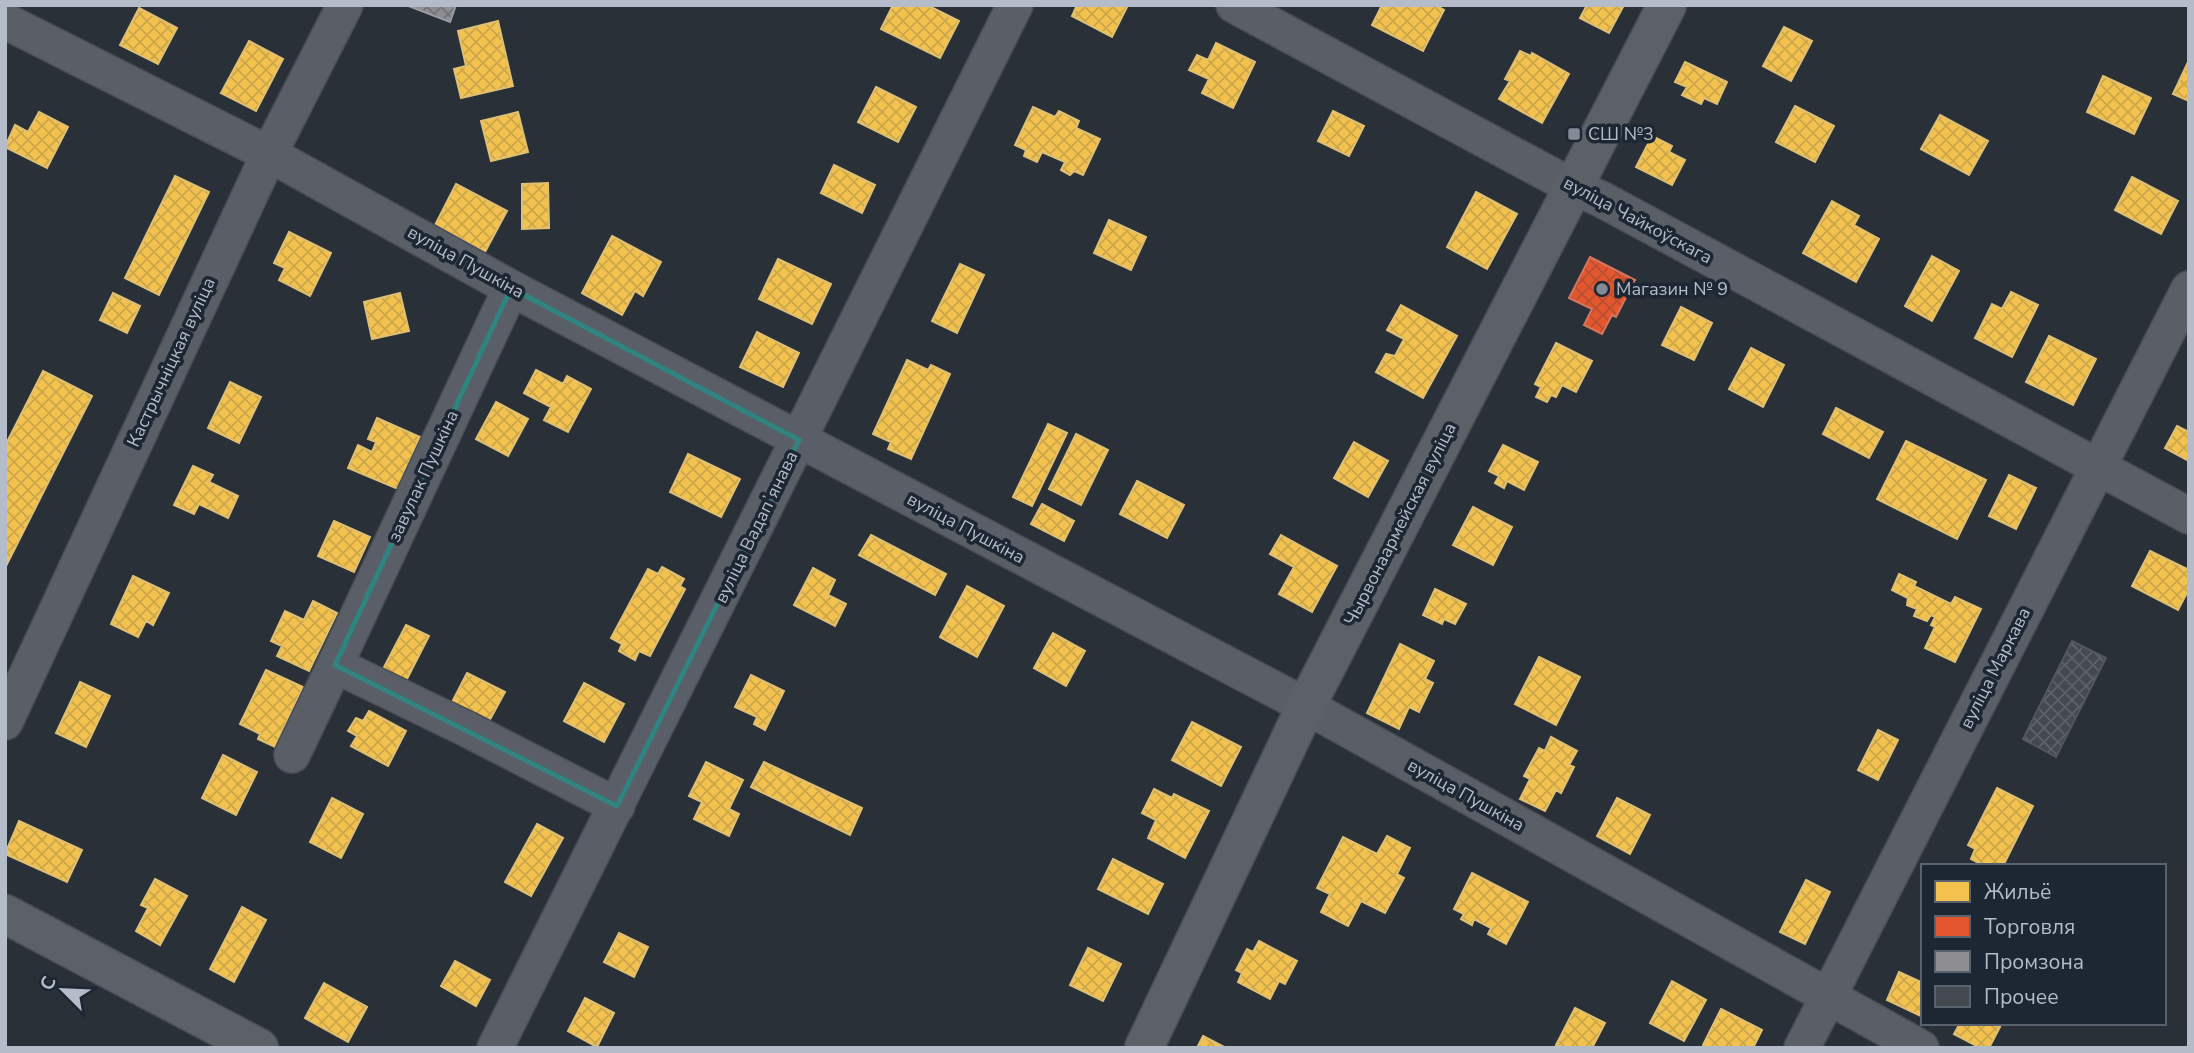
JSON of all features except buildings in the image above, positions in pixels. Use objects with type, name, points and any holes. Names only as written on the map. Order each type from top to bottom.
[{"type":"main road","name":"Чырвонаармейская вуліца","points":[[1144,1048],[1306,706],[1667,5]]},
{"type":"main road","points":[[5,914],[260,1048]]},
{"type":"street","name":"Кастрычніцкая вуліца","points":[[5,722],[269,154],[345,5]]},
{"type":"street","name":"вуліца Вадапʼянава","points":[[495,1048],[1014,5]]},
{"type":"street","name":"вуліца Чайкоўскага","points":[[1234,5],[1573,187],[1611,204],[2189,516]]},
{"type":"street","name":"вуліца Пушкіна","points":[[5,21],[269,154],[511,288],[1306,706],[1921,1048]]},
{"type":"street","name":"завулак Пушкіна","points":[[292,755],[511,288]]},
{"type":"street","name":"вуліца Маркава","points":[[1802,1048],[2189,289]]},
{"type":"street","points":[[335,665],[617,806]]},
{"type":"highlighted area","points":[[511,288],[799,440],[617,806],[335,665]]},
{"type":"place","name":"СШ №3","points":[[1574,134]]},
{"type":"place","name":"Магазин № 9","points":[[1602,289]]}]
